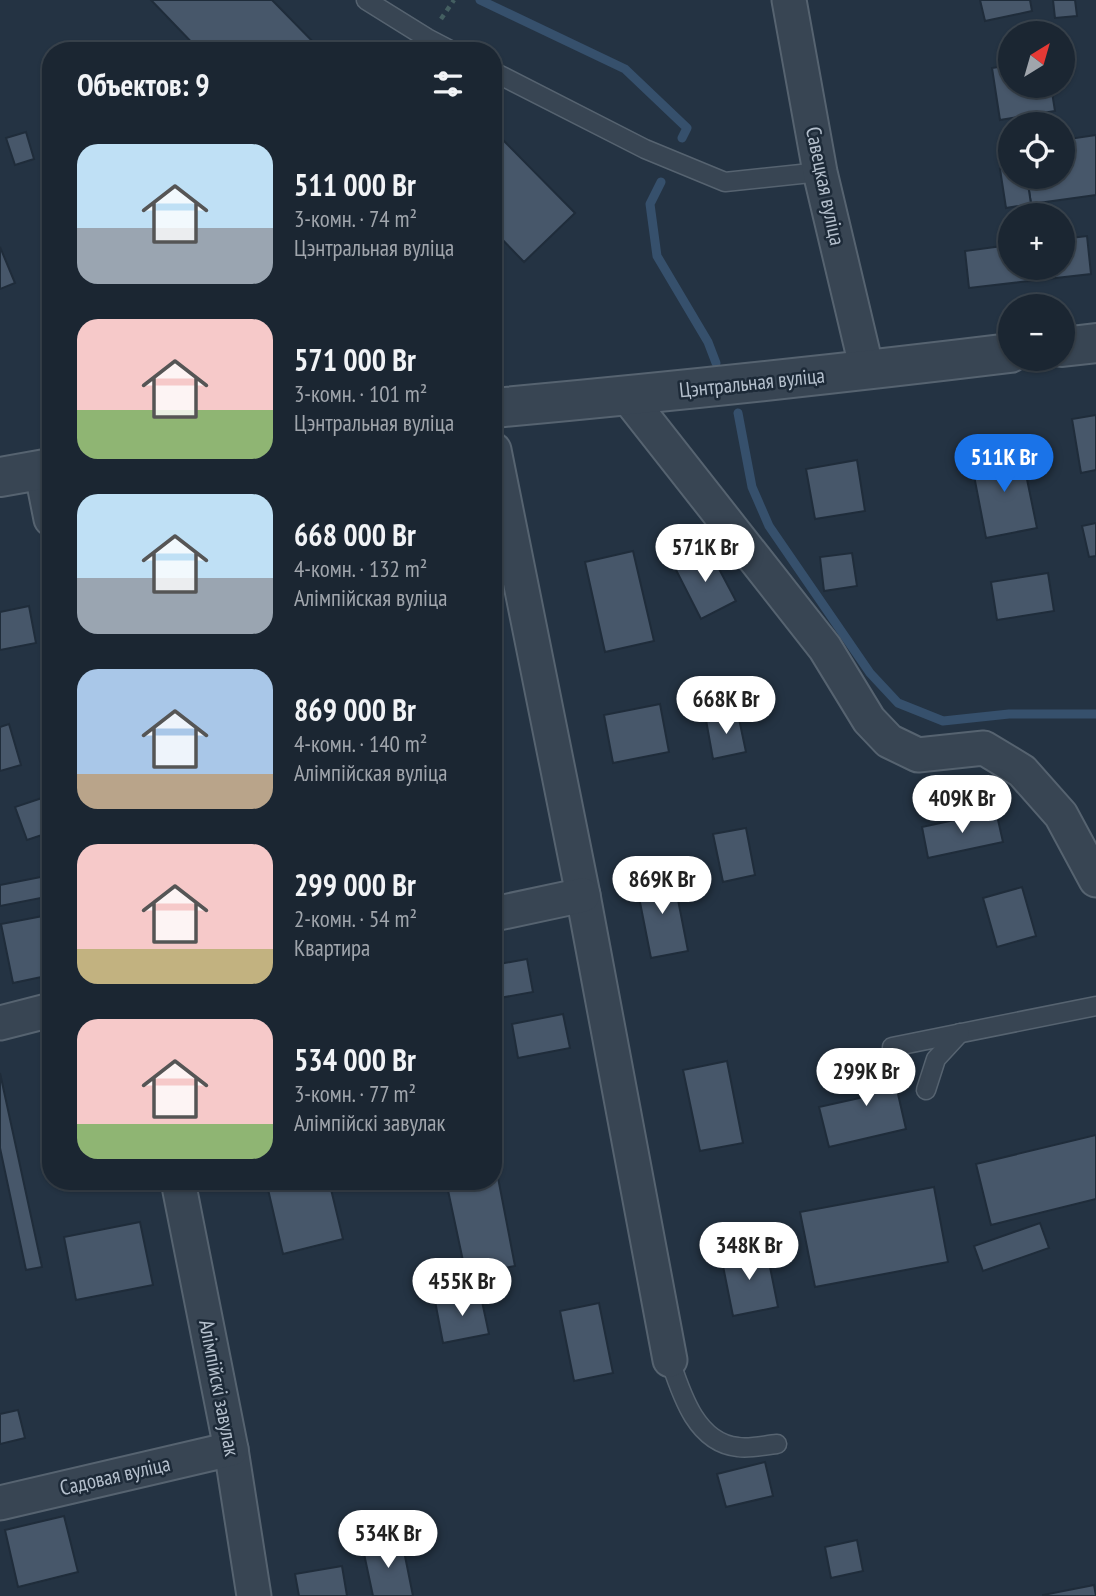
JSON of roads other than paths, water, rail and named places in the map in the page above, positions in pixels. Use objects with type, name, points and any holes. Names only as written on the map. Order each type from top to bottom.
[{"type":"street","name":"Савецкая вуліца","points":[[789,0],[820,172],[867,370]]},
{"type":"street","points":[[1075,345],[1096,343]]},
{"type":"street","name":"Цэнтральная вуліца","points":[[502,407],[998,354]]},
{"type":"street","points":[[627,396],[825,648],[869,720],[889,741],[918,755],[984,748],[1022,771],[1060,815],[1096,880]]},
{"type":"street","points":[[0,477],[42,469]]},
{"type":"street","points":[[502,490],[583,895],[670,1360]]},
{"type":"street","points":[[502,912],[583,895]]},
{"type":"street","points":[[0,1023],[42,1012]]},
{"type":"street","name":"Алімпійскі завулак","points":[[180,1190],[231,1449],[254,1596]]},
{"type":"street","name":"Садовая вуліца","points":[[0,1503],[231,1449]]},
{"type":"lane","points":[[366,0],[435,42]]},
{"type":"lane","points":[[502,76],[645,149],[725,182],[820,172]]},
{"type":"lane","points":[[892,1047],[1096,1006]]},
{"type":"lane","points":[[926,1090],[936,1059],[960,1033]]},
{"type":"lane","points":[[670,1360],[686,1403],[697,1421],[716,1441],[738,1448],[777,1444]]},
{"type":"waterway","points":[[480,0],[625,69],[687,128],[682,138]]},
{"type":"waterway","points":[[661,182],[650,204],[657,256],[708,342],[716,363]]},
{"type":"waterway","points":[[738,413],[752,487],[769,526],[870,673],[898,703],[943,721],[1009,714],[1096,714]]}]
